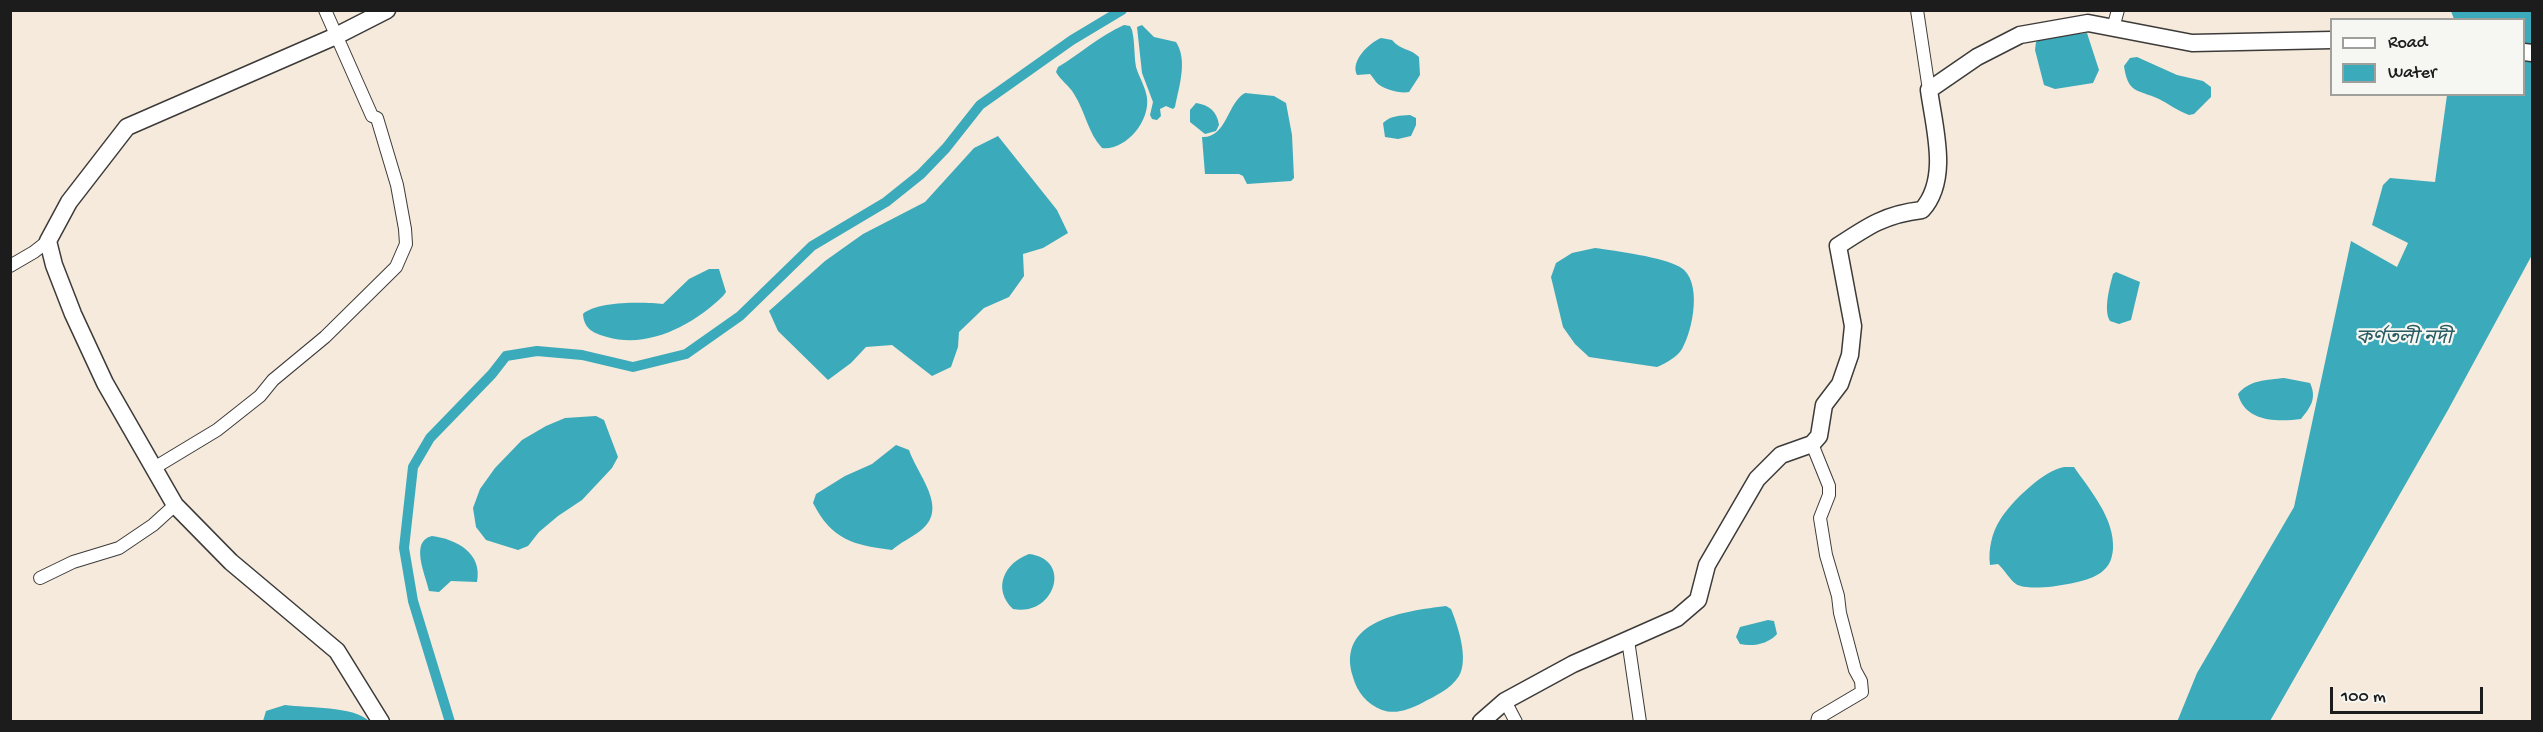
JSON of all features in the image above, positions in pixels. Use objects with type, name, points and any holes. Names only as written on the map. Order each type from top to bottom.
[{"type":"street","points":[[154,468],[217,430],[260,396],[273,380],[325,337],[382,282],[396,267],[406,244],[397,185],[377,118],[372,116],[325,10]]},
{"type":"street","points":[[10,266],[48,241],[69,201],[127,127],[336,36],[387,10]]},
{"type":"street","points":[[1481,722],[1505,701],[1573,664],[1677,618],[1698,600],[1707,566],[1757,479],[1781,455],[1812,444],[1819,436],[1824,405],[1840,384],[1850,355],[1853,326],[1838,246],[1875,221],[1905,212],[1922,210],[1934,192],[1938,152],[1917,10]]},
{"type":"street","points":[[2113,28],[2118,10]]},
{"type":"street","points":[[1929,90],[1977,57],[2020,34],[2088,23],[2192,43],[2330,39]]},
{"type":"street","points":[[48,241],[54,265],[73,314],[105,383],[175,505],[231,562],[337,651],[381,722]]},
{"type":"street","points":[[1812,444],[1829,486],[1829,495],[1820,519],[1840,613],[1855,670],[1861,681],[1862,692],[1818,718],[1817,722]]},
{"type":"street","points":[[40,578],[73,562],[119,548],[153,525],[175,505]]},
{"type":"street","points":[[1628,640],[1640,722]]},
{"type":"street","points":[[1505,701],[1516,722]]},
{"type":"water","name":"কর্ণতলী নদী","points":[[2451,11],[2532,11],[2532,255],[2448,410],[2270,721],[2177,722],[2197,673],[2294,507],[2351,241],[2397,267],[2408,243],[2372,225],[2383,185],[2390,178],[2435,182],[2447,96],[2525,96],[2525,18],[2454,18]]},
{"type":"water","points":[[1124,25],[1130,26],[1132,30],[1136,67],[1146,94],[1147,107],[1140,125],[1127,140],[1111,148],[1102,148],[1093,136],[1074,94],[1056,72],[1058,67],[1106,34]]},
{"type":"water","points":[[1142,25],[1154,37],[1176,42],[1180,49],[1182,74],[1175,107],[1173,109],[1166,106],[1160,109],[1161,116],[1157,120],[1152,119],[1150,115],[1153,102],[1142,73],[1137,27]]},
{"type":"water","points":[[2087,33],[2099,70],[2093,83],[2055,89],[2044,85],[2035,50],[2036,42],[2043,37]]},
{"type":"water","points":[[1381,38],[1392,40],[1419,57],[1420,75],[1409,92],[1387,89],[1376,82],[1370,74],[1357,75],[1358,58],[1366,48]]},
{"type":"water","points":[[2137,57],[2177,75],[2203,81],[2211,87],[2211,97],[2194,114],[2189,115],[2135,89],[2128,82],[2124,66],[2130,58]]},
{"type":"water","points":[[1245,93],[1274,96],[1286,103],[1292,135],[1294,178],[1291,181],[1247,184],[1243,176],[1239,174],[1205,174],[1202,137],[1217,132],[1234,104]]},
{"type":"water","points":[[1196,103],[1205,105],[1214,112],[1219,125],[1216,131],[1205,134],[1190,122],[1190,110]]},
{"type":"water","points":[[1410,115],[1416,118],[1416,125],[1411,136],[1398,139],[1385,137],[1383,123],[1386,120]]},
{"type":"water","points":[[998,136],[1057,210],[1068,233],[1043,248],[1023,254],[1024,276],[1009,297],[984,308],[959,332],[958,347],[951,367],[932,376],[892,345],[866,347],[851,363],[828,380],[778,331],[769,311],[825,261],[863,234],[925,202],[974,148]]},
{"type":"water","points":[[1595,248],[1663,260],[1680,267],[1687,273],[1694,294],[1690,330],[1682,349],[1671,360],[1657,367],[1589,357],[1575,344],[1563,327],[1551,277],[1556,263],[1572,253]]},
{"type":"water","points":[[709,269],[719,269],[726,292],[711,307],[670,332],[639,340],[623,340],[597,334],[585,323],[583,314],[599,307],[633,303],[663,304],[689,279]]},
{"type":"water","points":[[2116,272],[2140,282],[2131,320],[2119,324],[2110,321],[2107,311],[2110,285],[2113,274]]},
{"type":"water","points":[[2284,378],[2310,383],[2313,393],[2312,402],[2301,419],[2272,420],[2247,410],[2238,394],[2242,389],[2259,382]]},
{"type":"water","points":[[596,416],[604,420],[618,457],[612,468],[582,500],[539,532],[528,546],[518,550],[486,540],[476,527],[473,508],[480,489],[495,468],[522,440],[546,426],[565,418]]},
{"type":"water","points":[[896,445],[909,450],[929,492],[932,513],[929,522],[892,550],[866,546],[845,539],[836,533],[820,515],[813,503],[816,494],[845,476],[872,464]]},
{"type":"water","points":[[2064,467],[2074,467],[2106,516],[2113,538],[2110,561],[2101,573],[2081,581],[2057,586],[2023,587],[2016,584],[1998,564],[1990,565],[1990,547],[1995,530],[2005,513],[2020,496],[2047,474]]},
{"type":"water","points":[[432,536],[450,540],[472,555],[478,572],[477,582],[451,581],[439,592],[429,591],[420,552],[425,539]]},
{"type":"water","points":[[1029,554],[1043,558],[1051,566],[1054,576],[1053,586],[1048,596],[1039,604],[1028,609],[1013,609],[1003,593],[1004,577],[1013,564]]},
{"type":"water","points":[[1446,606],[1451,609],[1454,616],[1463,652],[1462,669],[1456,681],[1437,695],[1403,711],[1382,710],[1367,701],[1357,688],[1353,677],[1350,658],[1354,643],[1364,631],[1377,622],[1412,611]]},
{"type":"water","points":[[1768,620],[1774,621],[1777,634],[1760,644],[1740,644],[1736,637],[1740,627]]},
{"type":"water","points":[[285,705],[342,710],[362,716],[369,721],[263,721],[266,711]]},
{"type":"waterway","points":[[450,722],[413,601],[404,548],[413,467],[430,438],[492,374],[506,356],[537,351],[582,355],[633,367],[686,354],[740,316],[812,246],[886,202],[921,174],[946,148],[980,105],[1072,40],[1122,10]]}]
